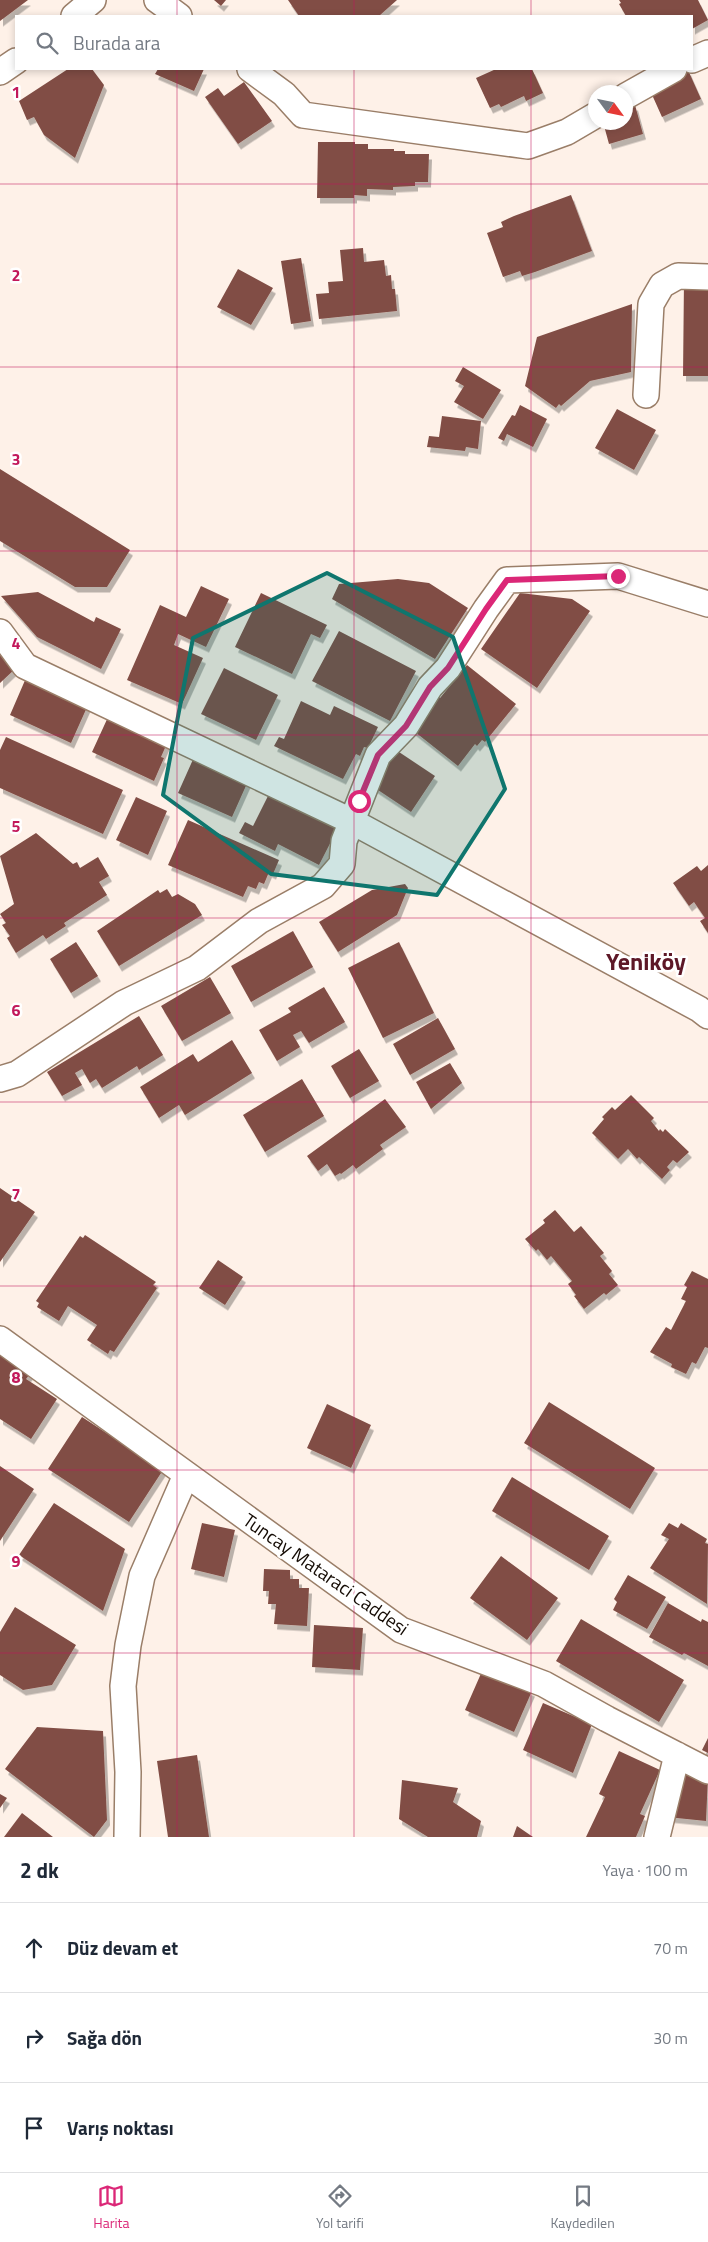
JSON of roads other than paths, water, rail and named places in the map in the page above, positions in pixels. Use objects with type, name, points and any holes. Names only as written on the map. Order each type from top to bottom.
[{"type":"street","points":[[75,15],[93,0]]},
{"type":"street","points":[[157,0],[178,15]]},
{"type":"street","points":[[693,60],[708,53]]},
{"type":"street","points":[[0,72],[15,62]]},
{"type":"street","points":[[251,70],[284,94],[303,114],[528,146],[567,132],[588,120]]},
{"type":"street","points":[[633,92],[672,70]]},
{"type":"street","points":[[646,396],[651,304],[662,285],[678,276],[708,277]]},
{"type":"street","points":[[0,1079],[16,1074],[124,1003],[196,968],[260,922],[324,886],[342,864],[344,840],[353,822],[378,755],[406,726],[430,687],[448,668],[507,580],[618,576],[708,604]]},
{"type":"street","points":[[0,632],[25,666],[353,822],[690,1004],[708,1016]]},
{"type":"street","name":"Tuncay Mataraci Caddesi","points":[[0,1339],[402,1630],[544,1684],[708,1771]]},
{"type":"street","points":[[127,1837],[128,1772],[123,1686],[128,1645],[142,1576],[186,1475]]},
{"type":"street","points":[[657,1837],[677,1755]]},
{"type":"district","name":"Yeniköy","points":[[646,962]]}]
